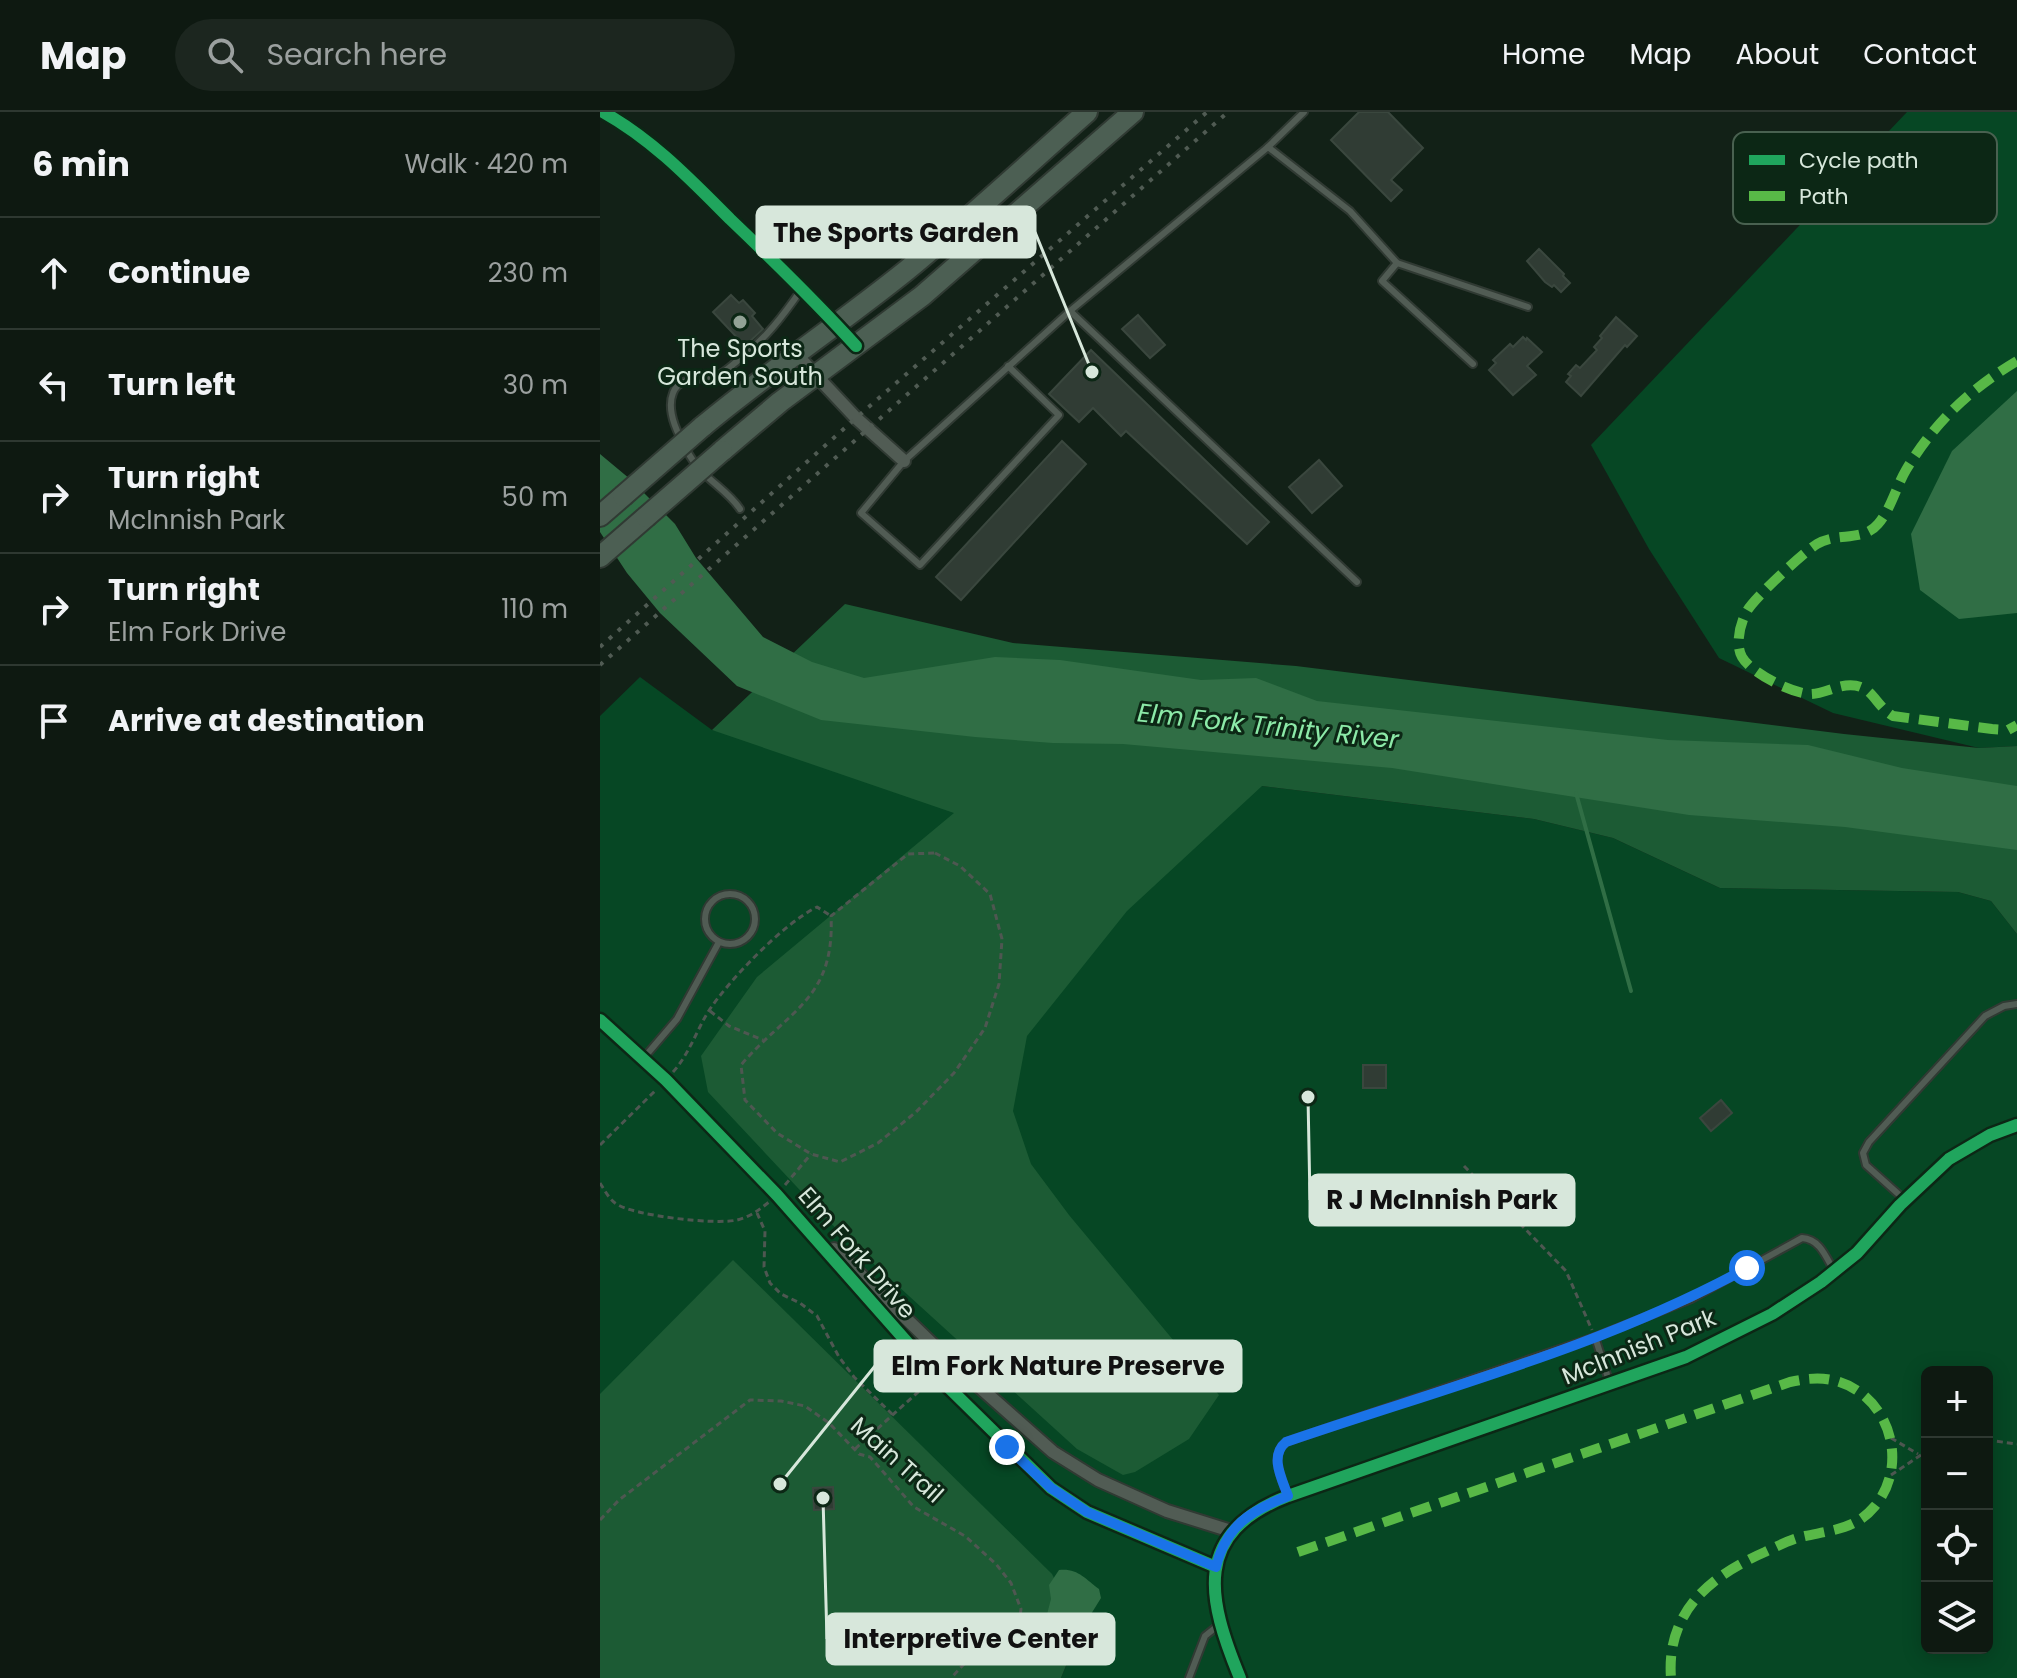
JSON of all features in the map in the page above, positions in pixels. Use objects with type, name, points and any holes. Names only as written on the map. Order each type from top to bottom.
[{"type":"main road","points":[[600,516],[702,427],[837,325],[952,232],[1087,112]]},
{"type":"main road","points":[[600,557],[780,402],[922,296],[1133,112]]},
{"type":"street","points":[[603,112],[632,128],[664,153],[856,346]]},
{"type":"street","points":[[796,354],[856,418],[904,461]]},
{"type":"street","name":"Elm Fork Drive","points":[[600,1020],[666,1080],[777,1195],[949,1360],[1053,1452],[1098,1480],[1167,1511],[1231,1531]]},
{"type":"street","name":"McInnish Park","points":[[1231,1531],[1255,1511],[1288,1496],[1686,1357],[1772,1314],[1857,1253],[1905,1200],[1949,1159],[1990,1135],[2017,1125]]},
{"type":"street","name":"Elm Fork Drive","points":[[777,1195],[936,1375],[1051,1488],[1087,1512],[1216,1567]]},
{"type":"street","points":[[1231,1531],[1220,1551],[1214,1589],[1220,1624],[1240,1678]]},
{"type":"lane","points":[[1008,366],[1059,415],[920,565],[861,513],[904,461],[1008,366],[1070,311],[1268,147],[1304,112]]},
{"type":"lane","points":[[1268,147],[1350,211],[1397,263],[1528,307]]},
{"type":"lane","points":[[1397,263],[1382,281],[1473,364]]},
{"type":"lane","points":[[740,509],[731,495],[692,460],[674,423],[673,390],[681,383],[728,369],[764,340],[802,289]]},
{"type":"lane","points":[[1070,311],[1357,582]]},
{"type":"lane","points":[[724,894],[740,895],[755,913],[753,930],[740,942],[719,942],[708,933],[706,909],[710,902],[724,894]]},
{"type":"lane","points":[[642,1060],[677,1019],[719,942]]},
{"type":"lane","points":[[1905,1200],[1866,1165],[1863,1153],[1869,1142],[1985,1016],[2004,1006],[2017,1004]]},
{"type":"lane","points":[[1288,1496],[1276,1459],[1278,1449],[1286,1442],[1595,1337],[1691,1299],[1802,1238],[1810,1238],[1817,1243],[1834,1271]]},
{"type":"lane","points":[[1595,1337],[1611,1385]]},
{"type":"lane","points":[[1189,1678],[1205,1636],[1220,1624]]},
{"type":"path","points":[[935,853],[960,866],[990,894],[1002,939],[999,984],[985,1028],[954,1073],[916,1112],[878,1143],[840,1162],[811,1154],[777,1133],[745,1100],[741,1065],[763,1040],[811,998],[827,966],[832,936],[831,916],[908,854],[935,853]]},
{"type":"path","points":[[600,1145],[680,1064],[709,1011],[733,981],[799,916],[817,907],[831,916]]},
{"type":"path","points":[[709,1011],[729,1026],[763,1040]]},
{"type":"path","points":[[600,1183],[614,1203],[630,1210],[699,1221],[735,1221],[757,1213],[777,1195],[811,1154]]},
{"type":"path","points":[[1464,1166],[1566,1271],[1595,1337]]},
{"type":"path","points":[[757,1213],[765,1231],[764,1267],[770,1283],[781,1294],[817,1316],[839,1357],[854,1377],[893,1415]]},
{"type":"path","points":[[855,1449],[936,1375]]},
{"type":"path","points":[[1891,1438],[1918,1454]]},
{"type":"path","points":[[1993,1441],[2017,1444]]},
{"type":"path","points":[[1891,1475],[1921,1453]]},
{"type":"shaded area","points":[[1907,112],[2017,112],[2017,746],[1979,748],[1833,713],[1719,658],[1649,549],[1591,445],[1801,224],[1997,224],[1997,132],[1888,132]]},
{"type":"shaded area","points":[[845,604],[1013,643],[1296,666],[1844,734],[1979,748],[2017,746],[2017,934],[1991,901],[1958,892],[1720,888],[1613,838],[1534,819],[1262,786],[1127,911],[1027,1036],[1013,1111],[1031,1164],[1069,1215],[1219,1395],[1189,1439],[1135,1472],[1123,1475],[1077,1449],[842,1235],[708,1092],[701,1056],[757,977],[954,813],[712,730]]},
{"type":"shaded area","points":[[640,677],[712,730],[1262,786],[1534,819],[1613,838],[1720,888],[1958,892],[1991,901],[2017,934],[2017,1678],[1061,1678],[1078,1637],[600,1678],[600,716]]},
{"type":"shaded area","points":[[733,1260],[1052,1574],[1080,1631],[1061,1678],[600,1678],[600,1394]]},
{"type":"water","points":[[2017,391],[2017,613],[1959,619],[1920,590],[1911,534],[1952,451]]},
{"type":"water","name":"Elm Fork Trinity River","points":[[600,454],[675,524],[696,558],[763,637],[812,662],[864,678],[995,657],[1060,660],[1201,680],[1256,678],[1317,701],[1668,740],[1808,745],[1902,768],[2017,786],[2017,850],[1845,827],[1689,815],[1392,768],[1123,744],[975,737],[821,720],[737,686],[660,613],[627,573],[600,532]]},
{"type":"water","points":[[1059,1570],[1081,1575],[1099,1589],[1101,1598],[1083,1627],[1071,1634],[1054,1636],[1044,1626],[1051,1599],[1049,1585]]},
{"type":"building","points":[[1359,112],[1388,112],[1423,148],[1391,180],[1402,190],[1391,201],[1331,140]]},
{"type":"building","points":[[1539,249],[1570,283],[1561,292],[1545,282],[1527,261]]},
{"type":"building","name":"The Sports Garden South","points":[[731,295],[739,303],[743,300],[755,313],[752,316],[763,329],[745,346],[713,312]]},
{"type":"building","points":[[1138,315],[1165,345],[1150,358],[1122,329]]},
{"type":"building","points":[[1616,317],[1637,336],[1627,347],[1625,345],[1581,396],[1566,382],[1571,376],[1568,374],[1576,365],[1580,368],[1597,350],[1594,347],[1602,338],[1600,336]]},
{"type":"building","points":[[1523,337],[1542,352],[1527,366],[1536,375],[1513,395],[1489,370],[1496,363],[1493,360]]},
{"type":"building","points":[[1091,350],[1269,522],[1247,544],[1126,431],[1121,436],[1093,408],[1079,422],[1049,394]]},
{"type":"building","points":[[1062,441],[1086,464],[961,600],[936,577]]},
{"type":"building","points":[[1319,460],[1342,486],[1312,513],[1289,487]]},
{"type":"building","points":[[1363,1065],[1386,1065],[1386,1088],[1363,1088]]},
{"type":"building","points":[[1721,1100],[1732,1113],[1711,1131],[1700,1118]]},
{"type":"building","points":[[833,1487],[834,1509],[814,1510],[813,1488]]},
{"type":"waterway","points":[[1576,793],[1631,991]]},
{"type":"railway","points":[[600,647],[856,418],[1207,112]]},
{"type":"railway","points":[[600,665],[1228,112]]},
{"type":"marked path","points":[[2017,361],[1969,395],[1941,422],[1906,470],[1886,512],[1872,530],[1817,544],[1769,586],[1747,611],[1739,640],[1740,652],[1747,663],[1772,681],[1793,690],[1810,694],[1850,685],[1867,690],[1893,716],[1992,729],[2008,730],[2017,725]]},
{"type":"marked path","points":[[1298,1552],[1790,1382],[1822,1379],[1851,1387],[1880,1414],[1892,1450],[1886,1488],[1875,1506],[1852,1524],[1785,1543],[1745,1562],[1710,1585],[1684,1615],[1676,1634],[1671,1655],[1671,1678]]},
{"type":"cycle path","points":[[603,112],[655,148],[685,175],[856,346]]},
{"type":"cycle path","points":[[600,1020],[666,1080],[777,1195],[936,1375],[1051,1488],[1087,1512],[1216,1567]]},
{"type":"cycle path","points":[[1240,1678],[1220,1621],[1215,1595],[1216,1571],[1222,1549],[1235,1529],[1257,1511],[1288,1496],[1686,1357],[1772,1314],[1821,1282],[1857,1253],[1900,1205],[1949,1159],[1990,1135],[2017,1125]]},
{"type":"place","name":"The Sports Garden South","points":[[740,322]]},
{"type":"place","name":"The Sports Garden","points":[[1092,372]]},
{"type":"place","name":"R J McInnish Park","points":[[1308,1097]]},
{"type":"place","name":"Elm Fork Nature Preserve","points":[[780,1484]]},
{"type":"place","name":"Interpretive Center","points":[[823,1498]]},
{"type":"route","points":[[1007,1447],[1051,1488],[1087,1512],[1216,1567],[1220,1551],[1231,1531],[1255,1511],[1288,1496],[1276,1459],[1278,1449],[1286,1442],[1595,1337],[1691,1299],[1747,1268]]}]
